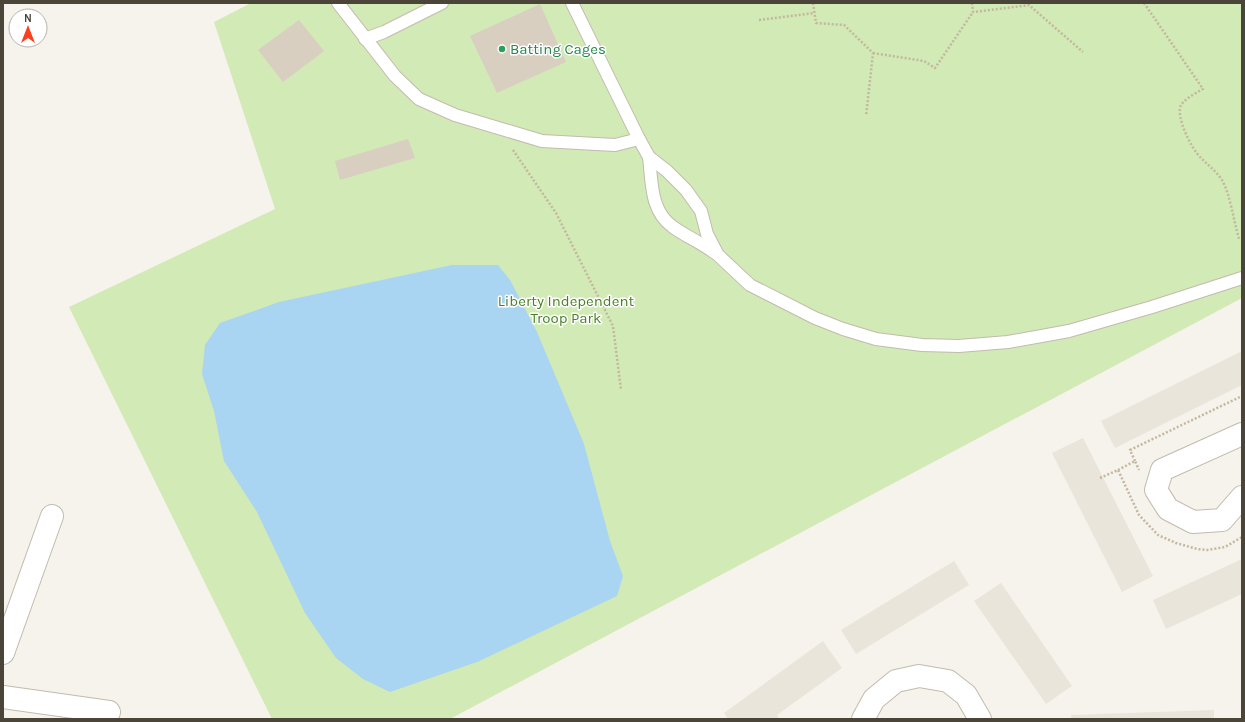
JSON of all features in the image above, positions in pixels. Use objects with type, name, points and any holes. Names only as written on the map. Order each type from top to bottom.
[{"type":"street","points":[[1241,438],[1162,470],[1156,490],[1168,510],[1194,522],[1222,520],[1242,497]]},
{"type":"street","points":[[3,653],[52,516]]},
{"type":"street","points":[[863,719],[874,699],[896,681],[919,676],[948,681],[966,695],[980,719]]},
{"type":"street","points":[[3,697],[109,712]]},
{"type":"lane","points":[[338,3],[395,76],[419,99],[454,115],[542,142],[615,145],[639,138]]},
{"type":"lane","points":[[365,39],[384,32],[442,3]]},
{"type":"lane","points":[[572,3],[649,157],[653,198],[659,211],[672,226],[704,244],[750,285],[815,318],[876,339],[922,345],[959,346],[1008,342],[1069,331],[1152,307],[1242,278]]},
{"type":"lane","points":[[649,157],[668,171],[686,190],[701,212],[707,234],[718,255]]},
{"type":"path","points":[[813,3],[816,23],[844,24],[874,53],[924,61],[935,68],[973,12],[972,3]]},
{"type":"path","points":[[1144,3],[1203,89],[1186,100],[1180,106],[1179,113],[1192,146],[1200,158],[1215,170],[1222,181],[1238,238]]},
{"type":"path","points":[[973,12],[1029,5],[1083,52]]},
{"type":"path","points":[[759,20],[814,13]]},
{"type":"path","points":[[866,116],[874,53]]},
{"type":"path","points":[[499,129],[556,213],[613,326],[621,390]]},
{"type":"path","points":[[1141,473],[1130,450],[1242,396]]},
{"type":"path","points":[[1118,470],[1135,461]]},
{"type":"shaded area","points":[[1242,351],[1242,385],[1115,448],[1101,421]]},
{"type":"shaded area","points":[[1083,438],[1153,576],[1122,592],[1052,453]]},
{"type":"shaded area","points":[[1242,559],[1242,594],[1166,629],[1153,600]]},
{"type":"shaded area","points":[[954,561],[969,585],[856,654],[841,630]]},
{"type":"shaded area","points":[[1001,583],[1072,686],[1046,704],[974,601]]},
{"type":"shaded area","points":[[823,641],[842,668],[777,715],[779,719],[728,719],[724,713]]},
{"type":"shaded area","points":[[1214,710],[1214,719],[1071,719],[1071,715]]},
{"type":"green space","name":"Liberty Independent Troop Park","points":[[251,3],[1242,3],[1242,298],[450,719],[272,719],[69,307],[275,209],[214,22]]},
{"type":"water","points":[[452,265],[498,265],[510,280],[537,332],[584,444],[610,541],[623,576],[617,596],[477,662],[390,692],[363,679],[336,658],[305,613],[257,512],[224,461],[214,411],[202,374],[205,345],[220,323],[279,302]]},
{"type":"building","points":[[540,4],[566,62],[497,93],[470,36]]},
{"type":"building","points":[[299,20],[324,51],[283,82],[258,50]]},
{"type":"building","points":[[408,139],[415,158],[340,180],[335,161]]},
{"type":"place","name":"Batting Cages","points":[[502,49]]}]
